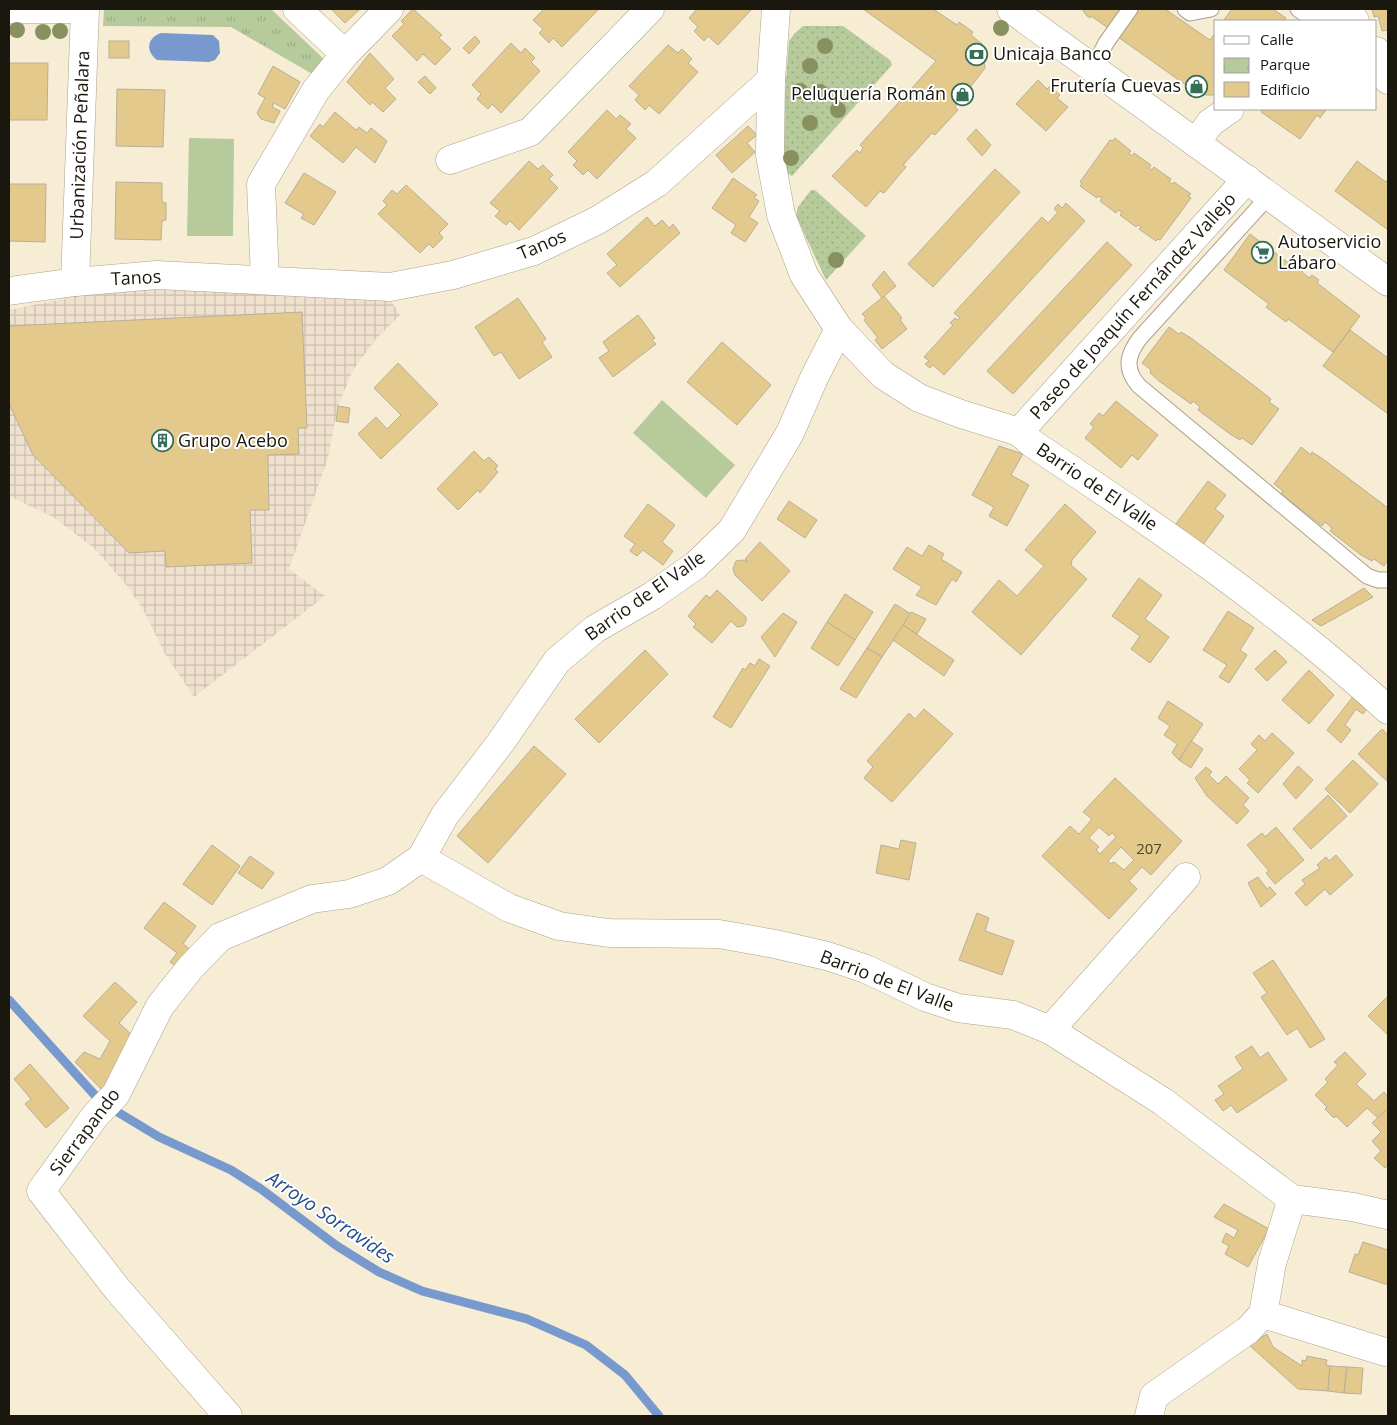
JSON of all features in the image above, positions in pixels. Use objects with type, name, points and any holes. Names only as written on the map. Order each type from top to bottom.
[{"type":"street","points":[[9,9],[79,9]]},
{"type":"street","name":"Urbanización Peñalara","points":[[75,282],[85,9]]},
{"type":"street","points":[[297,9],[346,54]]},
{"type":"street","points":[[265,279],[261,184],[316,90],[346,54],[389,9]]},
{"type":"street","points":[[450,160],[530,132],[650,9]]},
{"type":"street","points":[[776,9],[771,80],[770,155],[781,215],[804,275],[839,329]]},
{"type":"street","name":"Paseo de Joaquín Fernández Vallejo","points":[[1011,9],[1388,282]]},
{"type":"street","points":[[1317,20],[1328,9]]},
{"type":"street","points":[[1346,9],[1354,20]]},
{"type":"street","points":[[1377,53],[1388,80]]},
{"type":"street","name":"Tanos","points":[[9,291],[75,282],[157,275],[390,286],[453,275],[534,251],[598,220],[657,183],[771,80]]},
{"type":"street","points":[[1196,143],[1210,123],[1229,110]]},
{"type":"street","name":"Paseo de Joaquín Fernández Vallejo","points":[[1019,432],[1247,179]]},
{"type":"street","name":"Barrio de El Valle","points":[[1388,710],[1301,634],[1208,564],[1033,444],[1019,432],[961,414],[908,393],[883,375],[839,329],[814,378],[790,434],[732,530],[696,565],[652,596],[595,629],[557,661],[501,742],[445,815],[421,858],[509,908],[559,926],[608,933],[719,934],[775,944],[827,956],[866,969],[926,997],[958,1008],[1013,1015],[1050,1030],[1162,1101],[1292,1199],[1354,1207],[1388,1214]]},
{"type":"street","name":"Sierrapando","points":[[228,1416],[118,1290],[41,1191],[95,1116],[116,1094],[160,1006],[191,967],[220,937],[312,899],[349,894],[388,881],[421,858]]},
{"type":"street","points":[[1050,1030],[1186,877]]},
{"type":"street","points":[[1152,1415],[1154,1396],[1248,1330],[1263,1314],[1272,1263],[1292,1199]]},
{"type":"street","points":[[1263,1314],[1385,1352]]},
{"type":"lane","points":[[1093,68],[1106,43],[1130,9]]},
{"type":"lane","points":[[1185,9],[1190,13],[1212,9]]},
{"type":"lane","points":[[1298,9],[1314,20]]},
{"type":"lane","points":[[1269,196],[1140,338],[1130,352],[1128,360],[1129,371],[1139,386],[1367,576],[1378,580],[1388,580]]},
{"type":"shaded area","points":[[154,287],[388,296],[400,315],[376,339],[353,370],[338,406],[328,458],[289,569],[325,596],[194,697],[165,654],[144,611],[128,587],[94,548],[53,517],[9,496],[9,310],[87,294]]},
{"type":"green space","points":[[104,9],[271,9],[326,61],[314,75],[231,27],[103,26]]},
{"type":"green space","points":[[803,26],[843,26],[890,60],[892,65],[792,176],[783,171],[783,120],[789,41]]},
{"type":"green space","points":[[189,138],[234,139],[233,236],[187,236]]},
{"type":"green space","points":[[811,190],[815,190],[866,236],[826,280],[796,216],[798,207]]},
{"type":"green space","points":[[662,400],[735,465],[706,498],[633,433]]},
{"type":"water","points":[[161,33],[213,35],[219,41],[220,53],[215,60],[209,62],[157,60],[151,53],[149,45],[156,35]]},
{"type":"building","points":[[331,9],[360,9],[345,23]]},
{"type":"building","points":[[413,9],[442,35],[439,38],[451,49],[435,65],[423,54],[417,61],[392,36],[404,24],[401,21]]},
{"type":"building","points":[[544,9],[599,9],[562,47],[553,38],[549,43],[539,33],[543,29],[533,20]]},
{"type":"building","points":[[697,9],[752,9],[718,45],[708,36],[704,41],[694,31],[698,27],[689,18]]},
{"type":"building","points":[[863,9],[933,9],[957,25],[959,22],[973,32],[971,35],[982,44],[985,68],[955,107],[958,110],[935,135],[932,133],[903,165],[906,167],[884,193],[880,191],[866,207],[832,176],[857,150],[860,153],[863,148],[860,145],[908,92],[911,95],[915,90],[912,88],[936,61]]},
{"type":"building","points":[[1082,9],[1117,9],[1123,13],[1111,30],[1091,16],[1090,18],[1087,16]]},
{"type":"building","points":[[1137,9],[1165,9],[1210,40],[1214,35],[1214,95],[1200,95],[1118,37]]},
{"type":"building","points":[[1232,9],[1273,9],[1286,18],[1285,20],[1224,20]]},
{"type":"building","points":[[1372,9],[1388,9],[1388,30],[1382,31],[1378,16],[1374,17]]},
{"type":"building","points":[[475,36],[480,42],[469,54],[463,48]]},
{"type":"building","points":[[109,41],[129,41],[129,58],[109,58]]},
{"type":"building","points":[[511,43],[521,53],[525,48],[535,58],[531,62],[540,71],[501,113],[492,104],[488,109],[477,99],[481,94],[472,85]]},
{"type":"building","points":[[668,45],[678,53],[682,49],[692,59],[688,63],[698,72],[659,114],[649,105],[645,110],[635,100],[639,95],[629,86]]},
{"type":"building","points":[[370,53],[394,79],[385,88],[396,99],[383,112],[372,102],[370,105],[347,82]]},
{"type":"building","points":[[9,63],[48,63],[47,120],[9,120]]},
{"type":"building","points":[[273,66],[300,82],[285,109],[274,103],[272,107],[280,111],[274,123],[261,119],[257,113],[265,98],[258,94]]},
{"type":"building","points":[[425,76],[436,88],[430,94],[418,82]]},
{"type":"building","points":[[1038,80],[1047,89],[1050,86],[1060,95],[1057,98],[1068,107],[1046,131],[1016,104]]},
{"type":"building","points":[[117,89],[165,90],[163,147],[116,146]]},
{"type":"building","points":[[607,110],[616,119],[620,115],[631,124],[626,129],[636,138],[597,179],[588,170],[583,175],[573,165],[577,161],[568,152]]},
{"type":"building","points":[[1262,110],[1326,110],[1320,118],[1317,115],[1300,139],[1261,112]]},
{"type":"building","points":[[335,112],[356,130],[359,127],[367,133],[371,128],[387,141],[375,163],[356,147],[343,163],[310,136],[320,124],[323,127]]},
{"type":"building","points":[[748,126],[757,135],[747,143],[755,152],[732,173],[716,155]]},
{"type":"building","points":[[976,129],[991,145],[982,156],[967,139]]},
{"type":"building","points":[[1115,138],[1131,151],[1129,153],[1132,156],[1134,153],[1151,165],[1149,168],[1152,170],[1154,167],[1171,179],[1169,182],[1172,184],[1174,182],[1191,194],[1188,196],[1191,198],[1160,240],[1156,241],[1139,229],[1142,227],[1138,225],[1136,227],[1120,215],[1122,212],[1118,210],[1116,213],[1100,201],[1102,198],[1098,196],[1097,198],[1080,186],[1082,184],[1080,182],[1110,140],[1113,141]]},
{"type":"building","points":[[529,161],[538,169],[543,165],[553,175],[549,179],[558,188],[519,230],[510,221],[506,225],[495,216],[500,211],[490,203]]},
{"type":"building","points":[[1357,161],[1386,182],[1388,179],[1388,230],[1335,191]]},
{"type":"building","points":[[995,169],[1020,192],[933,287],[908,264]]},
{"type":"building","points":[[304,173],[336,192],[314,225],[301,218],[304,214],[285,203]]},
{"type":"building","points":[[733,178],[757,195],[754,198],[759,201],[749,217],[758,223],[745,242],[731,233],[736,225],[712,208]]},
{"type":"building","points":[[116,182],[162,183],[162,202],[166,203],[166,220],[162,221],[161,240],[115,239]]},
{"type":"building","points":[[9,184],[46,184],[45,242],[9,241]]},
{"type":"building","points":[[406,185],[448,224],[439,233],[443,238],[433,248],[429,244],[420,253],[378,214],[387,205],[383,201],[392,190],[397,194]]},
{"type":"building","points":[[1066,203],[1085,221],[944,375],[933,365],[930,368],[925,364],[929,361],[924,357],[953,325],[950,323],[955,318],[958,320],[960,318],[954,313],[1042,217],[1048,223],[1058,212],[1054,209],[1058,204],[1062,208]]},
{"type":"building","points":[[647,217],[655,226],[662,220],[669,228],[673,224],[680,233],[620,287],[607,273],[617,265],[607,254]]},
{"type":"building","points":[[1250,234],[1294,267],[1297,264],[1304,269],[1302,272],[1309,278],[1312,275],[1319,280],[1317,283],[1360,316],[1333,352],[1288,319],[1286,322],[1266,307],[1269,304],[1224,270]]},
{"type":"building","points":[[1107,242],[1132,265],[1013,394],[987,371]]},
{"type":"building","points":[[884,271],[896,286],[882,298],[872,285]]},
{"type":"building","points":[[884,296],[902,318],[900,320],[907,329],[882,349],[875,340],[878,338],[864,320],[866,318],[862,314]]},
{"type":"building","points":[[518,298],[546,339],[542,342],[552,357],[519,379],[501,352],[494,356],[475,327]]},
{"type":"building","name":"Grupo Acebo","points":[[302,312],[307,428],[298,428],[299,454],[268,455],[269,510],[250,510],[252,563],[166,567],[165,551],[129,553],[33,455],[9,404],[9,326]]},
{"type":"building","points":[[638,315],[655,338],[652,340],[656,344],[613,377],[599,358],[609,351],[603,342]]},
{"type":"building","points":[[1169,327],[1179,334],[1181,332],[1191,338],[1271,399],[1269,402],[1279,409],[1252,445],[1242,438],[1240,440],[1230,434],[1198,410],[1200,407],[1193,401],[1191,404],[1159,381],[1150,373],[1151,370],[1142,363]]},
{"type":"building","points":[[1350,330],[1388,358],[1388,414],[1323,366]]},
{"type":"building","points":[[722,342],[771,385],[737,425],[687,382]]},
{"type":"building","points":[[398,363],[438,404],[381,459],[358,434],[376,417],[387,429],[401,415],[374,388]]},
{"type":"building","points":[[1116,401],[1158,435],[1138,460],[1132,455],[1121,468],[1085,438],[1094,427],[1090,424],[1099,413],[1103,416]]},
{"type":"building","points":[[338,406],[350,408],[348,423],[336,421]]},
{"type":"building","points":[[999,446],[1023,454],[1011,475],[1029,485],[1007,526],[989,516],[994,507],[972,495]]},
{"type":"building","points":[[1301,447],[1311,455],[1312,452],[1323,459],[1388,508],[1388,560],[1384,566],[1374,559],[1372,561],[1361,555],[1330,531],[1332,528],[1325,522],[1322,526],[1281,494],[1283,491],[1274,484]]},
{"type":"building","points":[[474,451],[484,461],[489,457],[498,466],[495,469],[498,472],[480,493],[478,490],[458,510],[437,489]]},
{"type":"building","points":[[1208,481],[1226,495],[1215,509],[1224,516],[1202,546],[1175,525]]},
{"type":"building","points":[[789,501],[817,520],[805,538],[777,519]]},
{"type":"building","points":[[648,504],[675,525],[662,542],[673,551],[663,565],[643,550],[637,556],[630,551],[635,544],[624,536]]},
{"type":"building","points":[[1065,504],[1096,532],[1072,560],[1071,565],[1087,579],[1021,655],[972,612],[999,580],[1017,596],[1044,566],[1025,550]]},
{"type":"building","points":[[760,542],[790,571],[762,601],[735,575],[733,569],[736,561],[743,560],[748,562],[745,559]]},
{"type":"building","points":[[929,545],[944,554],[941,559],[962,572],[956,582],[952,579],[936,605],[916,595],[922,587],[893,569],[907,547],[922,556]]},
{"type":"building","points":[[1139,578],[1162,595],[1145,619],[1169,637],[1150,663],[1131,649],[1140,636],[1112,616]]},
{"type":"building","points":[[1364,588],[1373,597],[1321,626],[1312,620]]},
{"type":"building","points":[[717,590],[746,617],[746,622],[743,626],[737,627],[731,621],[712,643],[693,627],[696,624],[688,616],[706,595],[710,598]]},
{"type":"building","points":[[845,594],[873,612],[855,640],[827,622]]},
{"type":"building","points":[[895,604],[911,614],[882,657],[867,648]]},
{"type":"building","points":[[1228,611],[1254,628],[1240,650],[1247,655],[1229,683],[1219,677],[1227,665],[1203,650]]},
{"type":"building","points":[[911,612],[926,619],[917,634],[903,625]]},
{"type":"building","points":[[783,613],[797,622],[775,657],[761,637]]},
{"type":"building","points":[[827,622],[855,640],[838,666],[811,648]]},
{"type":"building","points":[[903,625],[954,660],[944,676],[893,640]]},
{"type":"building","points":[[867,648],[882,657],[856,698],[840,689]]},
{"type":"building","points":[[645,650],[668,674],[599,743],[575,719]]},
{"type":"building","points":[[1275,650],[1287,662],[1267,681],[1255,669]]},
{"type":"building","points":[[759,659],[770,666],[731,728],[713,717],[743,668],[745,670],[750,663],[755,666]]},
{"type":"building","points":[[1309,670],[1334,695],[1309,724],[1282,700]]},
{"type":"building","points":[[1355,694],[1369,706],[1363,714],[1356,709],[1345,725],[1351,730],[1341,743],[1327,730]]},
{"type":"building","points":[[1168,701],[1203,724],[1179,760],[1172,753],[1177,744],[1164,735],[1170,726],[1158,718]]},
{"type":"building","points":[[924,709],[953,734],[892,802],[864,778],[873,767],[867,761],[909,713],[915,719]]},
{"type":"building","points":[[1382,729],[1388,735],[1387,781],[1358,754]]},
{"type":"building","points":[[1272,733],[1294,753],[1258,793],[1247,783],[1250,780],[1239,769],[1257,750],[1251,744],[1259,735],[1265,741]]},
{"type":"building","points":[[1191,741],[1203,749],[1191,768],[1179,760]]},
{"type":"building","points":[[534,746],[566,774],[488,863],[457,836]]},
{"type":"building","points":[[1353,760],[1378,784],[1350,813],[1325,789]]},
{"type":"building","points":[[1298,766],[1313,780],[1296,799],[1283,784]]},
{"type":"building","points":[[1206,767],[1212,772],[1209,775],[1218,784],[1226,776],[1249,798],[1243,805],[1249,811],[1237,824],[1207,796],[1195,778]]},
{"type":"building","points":[[1115,778],[1182,841],[1151,875],[1142,867],[1129,881],[1137,889],[1109,919],[1042,856],[1070,826],[1079,834],[1092,819],[1083,812]],"holes":[[[1099,827],[1109,836],[1112,833],[1116,837],[1100,854],[1096,850],[1099,847],[1089,838]],[[1121,847],[1134,860],[1124,870],[1114,862],[1111,864],[1108,861]]]},
{"type":"building","points":[[1328,795],[1347,816],[1311,849],[1293,829]]},
{"type":"building","points":[[1276,827],[1304,860],[1275,884],[1266,873],[1269,871],[1247,845],[1262,833],[1265,837]]},
{"type":"building","points":[[901,840],[916,843],[909,880],[876,873],[881,845],[899,849]]},
{"type":"building","points":[[212,845],[240,866],[212,905],[183,884]]},
{"type":"building","points":[[1336,855],[1353,875],[1330,895],[1325,889],[1306,906],[1295,893],[1305,884],[1302,880],[1320,868],[1317,865],[1326,857],[1329,861]]},
{"type":"building","points":[[250,856],[274,873],[262,889],[238,873]]},
{"type":"building","points":[[1258,877],[1267,889],[1270,887],[1276,894],[1261,907],[1248,883]]},
{"type":"building","points":[[164,902],[196,926],[183,944],[194,952],[181,970],[170,962],[177,953],[144,928]]},
{"type":"building","points":[[977,913],[989,918],[985,931],[1014,941],[1002,975],[959,960]]},
{"type":"building","points":[[1273,960],[1325,1039],[1310,1048],[1297,1028],[1287,1035],[1261,997],[1267,993],[1253,973]]},
{"type":"building","points":[[115,982],[137,1002],[119,1023],[134,1037],[102,1090],[75,1062],[84,1052],[100,1059],[110,1041],[83,1016]]},
{"type":"building","points":[[1388,996],[1388,1035],[1368,1016]]},
{"type":"building","points":[[1252,1046],[1260,1058],[1268,1052],[1287,1080],[1237,1113],[1231,1105],[1223,1111],[1215,1100],[1224,1094],[1218,1086],[1243,1069],[1235,1057]]},
{"type":"building","points":[[1345,1052],[1366,1074],[1356,1084],[1374,1101],[1384,1092],[1388,1097],[1388,1108],[1378,1118],[1367,1108],[1347,1127],[1336,1116],[1334,1118],[1325,1109],[1327,1107],[1315,1095],[1328,1082],[1325,1079],[1338,1065],[1334,1062]]},
{"type":"building","points":[[30,1064],[69,1108],[46,1128],[25,1104],[31,1099],[14,1079]]},
{"type":"building","points":[[1388,1108],[1388,1165],[1385,1168],[1374,1158],[1381,1151],[1372,1141],[1381,1132],[1372,1123]]},
{"type":"building","points":[[1224,1204],[1269,1229],[1248,1267],[1225,1254],[1229,1246],[1222,1242],[1226,1233],[1234,1238],[1238,1230],[1214,1217]]},
{"type":"building","points":[[1363,1242],[1388,1250],[1388,1285],[1349,1272],[1355,1254],[1358,1255]]},
{"type":"building","points":[[1267,1334],[1273,1347],[1302,1366],[1302,1360],[1306,1361],[1307,1356],[1327,1360],[1326,1365],[1330,1366],[1328,1391],[1298,1389],[1249,1345]]},
{"type":"building","points":[[1330,1366],[1347,1367],[1344,1393],[1328,1391]]},
{"type":"building","points":[[1347,1367],[1363,1368],[1361,1394],[1344,1393]]},
{"type":"waterway","name":"Arroyo Sorravides","points":[[9,1000],[101,1102],[159,1137],[231,1170],[261,1189],[337,1246],[379,1272],[422,1291],[527,1319],[586,1345],[625,1375],[659,1416]]},
{"type":"place","name":"Unicaja Banco","points":[[977,54]]},
{"type":"place","name":"Frutería Cuevas","points":[[1197,86]]},
{"type":"place","name":"Peluquería Román","points":[[962,94]]},
{"type":"place","name":"Autoservicio Lábaro","points":[[1262,252]]},
{"type":"place","name":"Grupo Acebo","points":[[162,441]]}]
